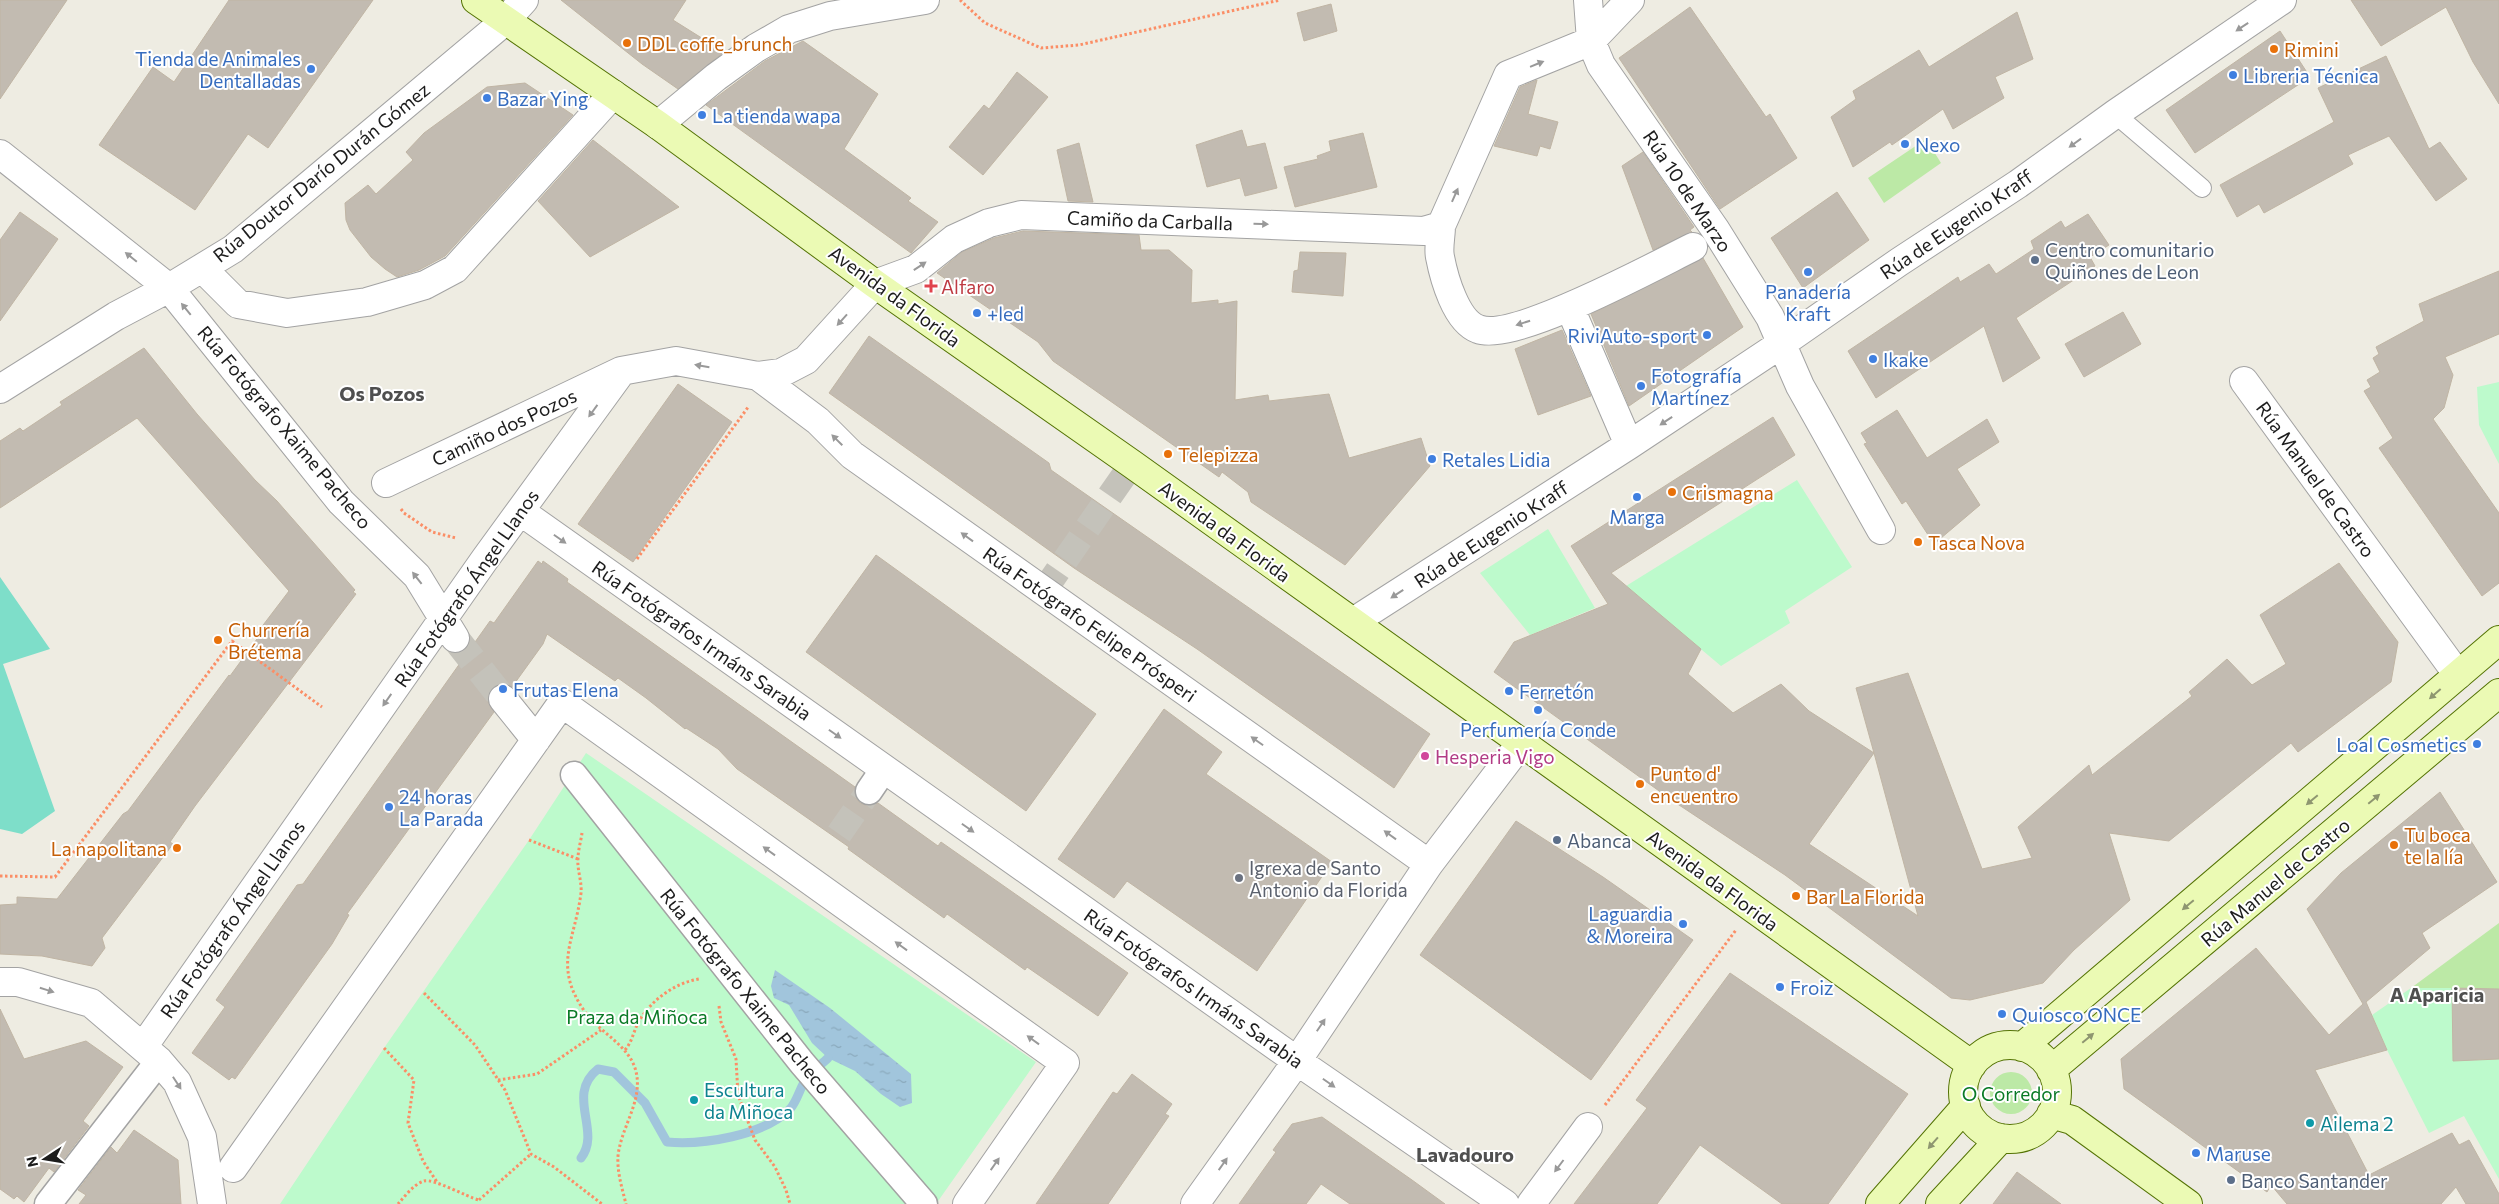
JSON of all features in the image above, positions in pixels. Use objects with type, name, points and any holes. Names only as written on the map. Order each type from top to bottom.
[{"type":"main road","name":"Avenida da Florida","points":[[476,0],[658,124],[875,284],[1353,622],[1972,1065]]},
{"type":"main road","name":"Rúa Manuel de Castro","points":[[2022,1047],[2499,640]]},
{"type":"main road","name":"Rúa Manuel de Castro","points":[[2051,1070],[2499,694]]},
{"type":"main road","points":[[2008,1045],[2022,1047],[2034,1051],[2051,1070],[2056,1084],[2056,1100],[2051,1114],[2042,1126],[2030,1134],[2016,1139],[2001,1138],[1989,1134],[1979,1127],[1966,1106],[1964,1085],[1972,1065],[1982,1055],[1994,1048],[2008,1045]]},
{"type":"main road","points":[[1880,1204],[1966,1106]]},
{"type":"main road","points":[[2051,1114],[2072,1120],[2188,1204]]},
{"type":"main road","points":[[1940,1204],[2001,1138]]},
{"type":"street","name":"Rúa Doutor Darío Durán Gómez","points":[[0,389],[116,316],[169,288],[233,249],[505,21],[524,0]]},
{"type":"street","points":[[658,124],[716,77],[756,48],[827,8],[925,0]]},
{"type":"street","points":[[1588,0],[1591,41]]},
{"type":"street","points":[[1630,0],[1591,41],[1508,75],[1441,226],[1440,255],[1451,295],[1464,320],[1477,329],[1494,332],[1570,308],[1693,247]]},
{"type":"street","name":"Rúa de Eugenio Kraff","points":[[1353,622],[1629,445],[1781,344],[1899,262],[2018,184],[2115,114],[2282,0]]},
{"type":"street","name":"Rúa 10 de Marzo","points":[[1591,41],[1601,65],[1725,245],[1770,318],[1800,386],[1882,530]]},
{"type":"street","points":[[202,268],[238,304],[287,313],[367,302],[425,285],[455,269],[613,94]]},
{"type":"street","name":"Rúa Fotógrafo Xaime Pacheco","points":[[3,162],[169,288],[342,502],[417,576],[450,628]]},
{"type":"street","name":"Camiño da Carballa","points":[[875,284],[916,269],[954,239],[989,223],[1021,215],[1424,231],[1441,226]]},
{"type":"street","points":[[621,371],[676,361],[758,376],[781,373],[806,360],[875,284]]},
{"type":"street","points":[[1570,308],[1629,445]]},
{"type":"street","name":"Rúa Fotógrafo Ángel Llanos","points":[[151,1054],[450,628],[520,512],[621,371]]},
{"type":"street","name":"Camiño dos Pozos","points":[[386,483],[621,371]]},
{"type":"street","name":"Rúa Fotógrafo Felipe Prósperi","points":[[758,376],[818,421],[852,455],[1429,864]]},
{"type":"street","name":"Rúa Manuel de Castro","points":[[2244,381],[2458,675]]},
{"type":"street","name":"Rúa Fotógrafos Irmáns Sarabia","points":[[520,512],[1297,1061],[1505,1204]]},
{"type":"street","points":[[503,699],[536,740]]},
{"type":"street","points":[[233,1168],[562,703],[1065,1063],[966,1204]]},
{"type":"street","points":[[1195,1204],[1297,1061],[1429,864],[1521,743]]},
{"type":"street","points":[[869,791],[884,769]]},
{"type":"street","name":"Rúa Fotógrafo Xaime Pacheco","points":[[574,775],[722,971],[924,1204]]},
{"type":"street","points":[[0,982],[18,982],[91,1003],[151,1054],[178,1082],[202,1137],[212,1204]]},
{"type":"street","points":[[48,1204],[151,1054]]},
{"type":"street","points":[[1531,1204],[1588,1127]]},
{"type":"lane","points":[[2115,114],[2202,188]]},
{"type":"path","points":[[960,0],[985,23],[1041,48],[1079,45],[1280,0]]},
{"type":"path","points":[[634,563],[749,406]]},
{"type":"path","points":[[404,513],[432,532],[456,538]]},
{"type":"path","points":[[0,876],[55,878],[232,641],[322,707]]},
{"type":"path","points":[[582,831],[578,858],[581,891],[566,956],[573,994],[592,1022],[624,1050],[635,1068],[634,1111],[618,1155],[619,1181],[626,1204]]},
{"type":"path","points":[[529,840],[578,858]]},
{"type":"path","points":[[1588,1127],[1752,908]]},
{"type":"path","points":[[624,1050],[632,1041],[636,1026],[645,1011],[663,995],[677,986],[722,971],[718,995],[721,1022],[736,1059],[738,1095],[755,1140],[775,1167],[786,1190],[790,1204]]},
{"type":"path","points":[[424,993],[475,1046],[505,1090],[531,1154],[554,1167],[602,1204]]},
{"type":"path","points":[[498,1080],[537,1074],[601,1030]]},
{"type":"path","points":[[384,1048],[414,1080],[408,1123],[423,1161],[437,1182]]},
{"type":"path","points":[[398,1204],[413,1188],[425,1180],[437,1182],[462,1196],[479,1202],[531,1154]]},
{"type":"green space","points":[[1926,139],[1941,163],[1884,203],[1868,178]]},
{"type":"green space","points":[[2499,382],[2499,464],[2479,425],[2477,387]]},
{"type":"green space","points":[[1797,480],[1852,567],[1785,611],[1790,623],[1721,666],[1626,586]]},
{"type":"green space","points":[[1548,529],[1595,608],[1530,635],[1480,573]]},
{"type":"green space","name":"Praza da Miñoca","points":[[586,753],[1036,1062],[936,1204],[280,1204],[384,1048],[529,840]]},
{"type":"green space","points":[[2499,923],[2499,989],[2411,988]]},
{"type":"green space","points":[[2411,988],[2452,988],[2453,1061],[2499,1059],[2499,1179],[2464,1116],[2429,1133],[2387,1050],[2372,1015]]},
{"type":"green space","name":"O Corredor","points":[[2011,1072],[2026,1078],[2032,1093],[2026,1108],[2011,1114],[1996,1108],[1990,1093],[1996,1078]]},
{"type":"shaded area","points":[[0,577],[50,649],[3,664],[55,811],[22,834],[0,829]]},
{"type":"water","points":[[775,970],[830,1008],[911,1074],[912,1103],[900,1107],[881,1094],[855,1071],[828,1058],[812,1043],[789,1005],[774,998],[771,986]]},
{"type":"building","points":[[0,0],[67,0],[0,99]]},
{"type":"building","points":[[229,0],[373,0],[268,148],[248,134],[195,210],[99,145],[153,67],[174,82]]},
{"type":"building","points":[[561,0],[686,0],[673,20],[724,52],[678,89],[642,64]]},
{"type":"building","points":[[2351,0],[2499,0],[2499,104],[2473,62],[2446,7],[2381,46]]},
{"type":"building","points":[[1331,4],[1337,31],[1304,41],[1297,13]]},
{"type":"building","points":[[1690,7],[1766,117],[1770,114],[1797,158],[1720,209],[1619,58]]},
{"type":"building","points":[[2017,12],[2033,59],[1995,77],[2004,98],[1953,129],[1943,109],[1892,145],[1890,142],[1853,167],[1831,117],[1856,99],[1853,91],[1919,50],[1929,67]]},
{"type":"building","points":[[2280,31],[2310,77],[2195,153],[2166,110]]},
{"type":"building","points":[[803,41],[878,94],[844,149],[911,198],[908,201],[938,222],[911,253],[706,105],[765,61]]},
{"type":"building","points":[[2386,56],[2429,149],[2440,142],[2467,179],[2436,201],[2389,136],[2348,155],[2353,164],[2264,213],[2259,204],[2237,217],[2220,185],[2334,122],[2318,88]]},
{"type":"building","points":[[1017,72],[1048,97],[983,175],[949,147],[984,105],[989,109]]},
{"type":"building","points":[[1537,80],[1528,114],[1558,122],[1550,149],[1540,146],[1537,156],[1494,146],[1520,87]]},
{"type":"building","points":[[525,83],[573,115],[445,256],[419,270],[397,277],[385,269],[371,257],[350,230],[346,220],[345,203],[368,185],[376,194],[413,160],[406,152],[424,133],[487,87]]},
{"type":"building","points":[[1242,130],[1247,147],[1265,143],[1277,188],[1245,196],[1240,178],[1207,187],[1196,145]]},
{"type":"building","points":[[1363,133],[1377,187],[1295,207],[1284,167],[1318,159],[1317,156],[1331,151],[1329,141]]},
{"type":"building","points":[[593,140],[679,207],[590,257],[538,201]]},
{"type":"building","points":[[1079,143],[1093,202],[1068,201],[1057,150]]},
{"type":"building","points":[[1643,152],[1694,227],[1690,230],[1692,232],[1653,250],[1622,166]]},
{"type":"building","points":[[1837,192],[1869,240],[1803,288],[1771,238]]},
{"type":"building","points":[[20,212],[58,239],[0,321],[0,240]]},
{"type":"building","points":[[2088,214],[2109,245],[2090,257],[2095,266],[2016,318],[2040,358],[2003,382],[1984,326],[1876,398],[1848,351],[1958,277],[1960,282],[1989,264],[1996,274],[2034,249],[2031,241],[2061,221],[2065,228]]},
{"type":"building","points":[[1023,231],[1139,235],[1141,250],[1169,250],[1192,270],[1191,303],[1218,300],[1218,304],[1237,301],[1235,400],[1268,395],[1269,401],[1329,394],[1349,458],[1421,438],[1430,466],[1345,565],[1251,502],[1248,492],[1222,472],[1219,477],[1053,361],[1038,342],[937,273],[962,252],[994,238]]},
{"type":"building","points":[[1300,252],[1346,253],[1343,296],[1292,292],[1294,271],[1298,270]]},
{"type":"building","points":[[1703,258],[1743,327],[1629,406],[1591,314]]},
{"type":"building","points":[[2499,271],[2499,334],[2445,357],[2453,375],[2444,408],[2433,419],[2499,513],[2499,583],[2482,596],[2379,448],[2393,438],[2364,391],[2371,387],[2367,380],[2380,372],[2373,358],[2379,354],[2376,347],[2424,321],[2419,304]]},
{"type":"building","points":[[2123,312],[2141,344],[2084,377],[2065,344]]},
{"type":"building","points":[[1562,330],[1591,396],[1538,415],[1515,349]]},
{"type":"building","points":[[869,336],[1049,463],[1051,470],[1430,734],[1394,788],[1197,649],[1074,568],[829,393]]},
{"type":"building","points":[[144,348],[197,414],[255,480],[277,501],[355,590],[353,592],[356,594],[195,806],[170,842],[173,844],[102,938],[105,948],[92,966],[42,956],[0,954],[0,905],[17,904],[17,897],[57,899],[123,814],[128,811],[230,676],[257,639],[254,637],[289,591],[137,418],[0,508],[0,441],[20,428],[23,431],[62,405],[60,402]]},
{"type":"building","points":[[678,384],[732,422],[633,562],[578,524]]},
{"type":"building","points":[[1897,410],[1927,458],[1987,419],[1999,442],[1957,469],[1980,505],[1934,544],[1906,501],[1902,504],[1864,444],[1867,443],[1861,433]]},
{"type":"building","points":[[1773,417],[1795,455],[1611,573],[1701,649],[1688,674],[1733,713],[1781,684],[1809,711],[1874,753],[1856,688],[1908,673],[1982,869],[2032,858],[2018,827],[2089,765],[2092,775],[2192,696],[2189,692],[2227,659],[2252,685],[2286,664],[2260,615],[2339,563],[2398,642],[2391,682],[2298,752],[2291,743],[2169,841],[2109,833],[2130,900],[2074,950],[2043,983],[1970,1000],[1951,998],[1785,875],[1673,801],[1494,672],[1514,642],[1608,604],[1571,546]],"holes":[[[1874,753],[1918,916],[1809,844]]]},
{"type":"building","points":[[876,555],[1096,714],[1026,811],[806,652]]},
{"type":"building","points":[[538,561],[542,564],[543,561],[568,579],[567,582],[855,787],[855,797],[860,803],[868,806],[878,803],[938,846],[941,842],[1128,973],[1098,1016],[1027,967],[1025,970],[947,914],[944,918],[848,849],[849,847],[737,769],[718,749],[685,729],[618,678],[615,681],[547,634],[543,644],[512,687],[500,684],[493,687],[489,693],[488,702],[494,712],[347,914],[349,915],[332,944],[235,1079],[232,1077],[229,1080],[192,1053],[225,1007],[216,1000],[297,885],[303,884],[490,621],[494,623]]},
{"type":"building","points":[[1164,709],[1222,752],[1206,774],[1332,862],[1257,971],[1127,881],[1114,898],[1058,859]]},
{"type":"building","points":[[2440,792],[2497,882],[2422,933],[2430,948],[2366,1002],[2387,1050],[2315,1070],[2369,1175],[2452,1133],[2459,1145],[2469,1140],[2499,1194],[2499,1204],[2466,1204],[2456,1187],[2441,1204],[2287,1204],[2271,1185],[2267,1192],[2124,1089],[2121,1059],[2256,948],[2329,1035],[2363,1004],[2307,909],[2341,873]]},
{"type":"building","points":[[1516,821],[1603,877],[1693,940],[1591,1080],[1420,955]]},
{"type":"building","points":[[1730,973],[1908,1094],[1828,1204],[1782,1204],[1700,1145],[1657,1204],[1574,1204],[1647,1108],[1636,1100]]},
{"type":"building","points":[[2452,988],[2499,989],[2499,1059],[2453,1061]]},
{"type":"building","points":[[0,1009],[24,1059],[86,1041],[123,1067],[83,1121],[89,1126],[54,1172],[49,1168],[24,1202],[17,1196],[14,1199],[0,1189]]},
{"type":"building","points":[[1132,1074],[1172,1104],[1165,1114],[1169,1116],[1108,1204],[1036,1204],[1113,1092],[1117,1094]]},
{"type":"building","points":[[1322,1117],[1445,1204],[1350,1204],[1321,1184],[1306,1204],[1239,1204],[1276,1152],[1273,1150],[1292,1124]]},
{"type":"building","points":[[134,1130],[178,1160],[181,1204],[79,1204],[86,1195],[78,1190],[111,1147],[117,1153]]},
{"type":"building","points":[[2017,1172],[2061,1204],[1993,1204]]},
{"type":"waterway","points":[[581,1158],[588,1136],[584,1090],[589,1079],[598,1069],[614,1072],[645,1103],[667,1142],[682,1143],[732,1137],[764,1126],[778,1118],[793,1105],[808,1076],[828,1058]]},
{"type":"tunnel","points":[[1043,592],[1132,464]]},
{"type":"tunnel","points":[[455,638],[503,699]]},
{"type":"tunnel","points":[[839,834],[869,791]]},
{"type":"place","name":"DDL coffe_brunch","points":[[627,43]]},
{"type":"place","name":"Rimini","points":[[2274,49]]},
{"type":"place","name":"Tienda de Animales Dentalladas","points":[[311,69]]},
{"type":"place","name":"Libreria Técnica","points":[[2233,75]]},
{"type":"place","name":"Bazar Ying","points":[[487,98]]},
{"type":"place","name":"La tienda wapa","points":[[702,115]]},
{"type":"place","name":"Nexo","points":[[1905,144]]},
{"type":"place","name":"Centro comunitario Quiñones de Leon","points":[[2035,260]]},
{"type":"place","name":"Panadería Kraft","points":[[1808,272]]},
{"type":"place","name":"Alfaro","points":[[931,286]]},
{"type":"place","name":"+led","points":[[977,313]]},
{"type":"place","name":"RiviAuto-sport","points":[[1707,335]]},
{"type":"place","name":"Ikake","points":[[1873,359]]},
{"type":"place","name":"Fotografía Martínez","points":[[1641,386]]},
{"type":"place","name":"Telepizza","points":[[1168,454]]},
{"type":"place","name":"Retales Lidia","points":[[1432,459]]},
{"type":"place","name":"Crismagna","points":[[1672,492]]},
{"type":"place","name":"Marga","points":[[1637,497]]},
{"type":"place","name":"Tasca Nova","points":[[1918,542]]},
{"type":"place","name":"Churrería Brétema","points":[[218,640]]},
{"type":"place","name":"Frutas Elena","points":[[503,689]]},
{"type":"place","name":"Ferretón","points":[[1509,691]]},
{"type":"place","name":"Perfumería Conde","points":[[1538,710]]},
{"type":"place","name":"Loal Cosmetics","points":[[2477,744]]},
{"type":"place","name":"Hesperia Vigo","points":[[1425,756]]},
{"type":"place","name":"Punto d' encuentro","points":[[1640,784]]},
{"type":"place","name":"24 horas La Parada","points":[[389,807]]},
{"type":"place","name":"Abanca","points":[[1557,840]]},
{"type":"place","name":"Tu boca te la lía","points":[[2394,845]]},
{"type":"place","name":"La napolitana","points":[[177,848]]},
{"type":"place","name":"Igrexa de Santo Antonio da Florida","points":[[1239,878]]},
{"type":"place","name":"Bar La Florida","points":[[1796,896]]},
{"type":"place","name":"Laguardia & Moreira","points":[[1683,924]]},
{"type":"place","name":"Froiz","points":[[1780,987]]},
{"type":"place","name":"Quiosco ONCE","points":[[2002,1014]]},
{"type":"place","name":"Escultura da Miñoca","points":[[694,1100]]},
{"type":"place","name":"Ailema 2","points":[[2310,1123]]},
{"type":"place","name":"Maruse","points":[[2196,1153]]},
{"type":"place","name":"Banco Santander","points":[[2231,1180]]},
{"type":"district","name":"Os Pozos","points":[[382,393]]},
{"type":"district","name":"A Aparicia","points":[[2437,994]]},
{"type":"district","name":"Lavadouro","points":[[1465,1154]]}]
